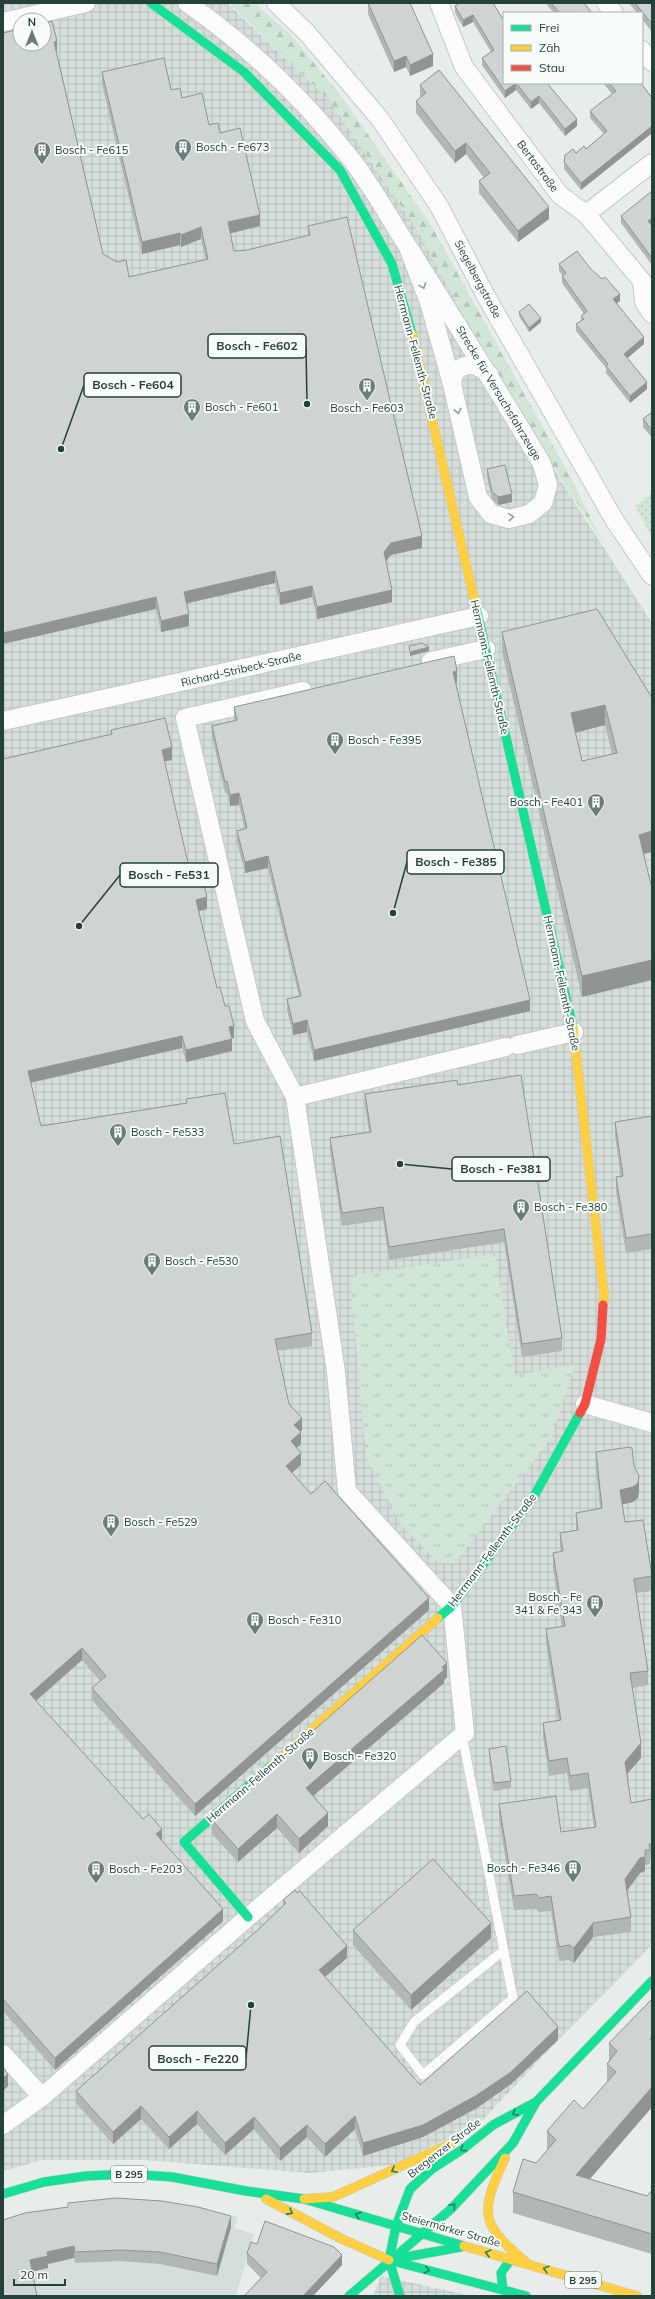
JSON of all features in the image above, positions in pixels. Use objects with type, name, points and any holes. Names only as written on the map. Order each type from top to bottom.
[{"type":"street","points":[[3,22],[86,3]]},
{"type":"street","name":"Herrmann-Fellemth-Straße","points":[[151,3],[244,72],[340,170],[392,264],[420,361],[574,1032],[604,1296],[601,1339],[585,1404],[533,1498],[452,1606],[184,1842],[248,1917]]},
{"type":"street","name":"Strecke für Versuchsfahrzeuge","points":[[187,3],[266,67],[304,103],[348,154],[488,374],[542,464],[548,485],[542,503],[529,514],[508,519],[491,514],[478,497],[452,384],[429,302],[409,250]]},
{"type":"street","name":"Siegelbergstraße","points":[[276,3],[307,33],[380,119],[439,206],[487,298],[611,515],[652,576]]},
{"type":"street","name":"Bertastraße","points":[[439,3],[464,67],[560,195],[586,214],[642,281],[644,302],[652,314]]},
{"type":"street","points":[[606,3],[613,12]]},
{"type":"street","points":[[643,51],[652,62]]},
{"type":"street","points":[[586,214],[652,162]]},
{"type":"street","points":[[452,384],[454,372],[464,364],[476,364],[488,374]]},
{"type":"street","name":"Richard-Stribeck-Straße","points":[[3,721],[478,616]]},
{"type":"street","points":[[417,665],[486,649]]},
{"type":"street","points":[[3,2125],[42,2097],[248,1917],[465,1733],[452,1606],[347,1490],[336,1372],[295,1097],[255,1021],[185,718],[316,688]]},
{"type":"street","points":[[295,1097],[574,1032]]},
{"type":"street","points":[[585,1404],[652,1423]]},
{"type":"street","name":"Bregenzer Straße","points":[[349,2296],[389,2260],[425,2233],[513,2143],[536,2102],[652,1981]]},
{"type":"street","points":[[3,2054],[42,2097]]},
{"type":"street","name":"Bregenzer Straße","points":[[389,2260],[396,2226],[410,2189],[432,2169],[463,2149],[493,2125],[536,2102]]},
{"type":"street","points":[[304,2199],[333,2197],[493,2125]]},
{"type":"street","points":[[513,2143],[492,2187],[486,2218],[492,2231],[502,2242],[530,2265]]},
{"type":"street","name":"Steiermärker Straße","points":[[3,2194],[21,2188],[76,2177],[124,2174],[172,2177],[256,2193],[304,2199],[637,2296]]},
{"type":"street","name":"Steiermärker Straße","points":[[256,2193],[342,2239],[389,2260],[526,2296]]},
{"type":"street","points":[[400,2296],[389,2260],[465,2246]]},
{"type":"street","points":[[503,2290],[500,2277],[501,2272],[503,2265],[511,2259]]},
{"type":"lane","points":[[462,1735],[480,1820],[503,1951],[513,1998],[423,2075],[400,2045],[414,2022],[503,1951]]},
{"type":"shaded area","points":[[3,3],[227,3],[330,101],[418,231],[488,361],[563,484],[652,623],[652,1945],[558,2040],[479,2124],[392,2165],[310,2173],[144,2160],[42,2160],[3,2171]]},
{"type":"shaded area","points":[[169,2204],[238,2217],[234,2228],[254,2234],[236,2296],[3,2296],[3,2224]]},
{"type":"shaded area","points":[[381,2276],[472,2296],[373,2296]]},
{"type":"green space","points":[[229,3],[255,3],[291,35],[342,97],[431,225],[570,476],[602,541],[561,479],[488,360],[418,231],[330,101]]},
{"type":"green space","points":[[652,493],[652,538],[635,506]]},
{"type":"green space","points":[[495,1254],[515,1375],[575,1364],[551,1438],[455,1563],[438,1563],[400,1523],[366,1458],[350,1276]]},
{"type":"building","points":[[368,3],[410,3],[433,54],[410,65],[406,56],[394,61]]},
{"type":"building","points":[[459,3],[493,3],[503,19],[503,84],[515,84],[505,91],[482,58],[494,50],[473,15],[463,20],[455,6]]},
{"type":"building","points":[[551,3],[584,3],[591,12],[559,12]]},
{"type":"building","points":[[635,3],[652,3],[652,24],[643,12]]},
{"type":"building","points":[[52,21],[57,41],[54,42],[103,254],[117,262],[126,260],[129,277],[208,259],[201,227],[181,235],[180,233],[142,242],[102,72],[164,58],[171,90],[180,88],[182,98],[202,93],[209,125],[218,123],[220,133],[240,128],[260,215],[228,222],[234,251],[247,250],[310,235],[308,226],[347,217],[422,536],[391,543],[384,552],[392,590],[317,607],[312,586],[280,593],[275,571],[184,592],[189,614],[161,621],[156,597],[3,633],[3,33],[12,31],[12,52],[52,52]]},
{"type":"building","points":[[439,70],[549,207],[518,231],[479,181],[490,173],[466,143],[455,151],[416,101],[426,93],[420,85]]},
{"type":"building","points":[[517,84],[548,84],[577,119],[565,129],[539,96],[531,102]]},
{"type":"building","points":[[610,84],[642,84],[652,98],[652,126],[581,183],[564,162],[565,155],[573,149],[576,153],[584,146],[586,149],[607,131],[590,111],[616,91]]},
{"type":"building","points":[[652,191],[652,218],[648,221],[652,226],[652,258],[621,216]]},
{"type":"building","points":[[577,251],[590,268],[602,279],[605,277],[620,294],[613,299],[644,337],[624,354],[647,382],[630,396],[606,366],[608,364],[576,324],[584,319],[581,316],[587,311],[562,276],[566,273],[559,264]]},
{"type":"building","points":[[529,304],[541,318],[529,328],[519,312]]},
{"type":"building","points":[[652,412],[652,430],[643,419]]},
{"type":"building","points":[[505,465],[512,494],[498,497],[492,491],[487,469]]},
{"type":"building","name":"Bosch - Fe401","points":[[597,609],[652,698],[652,831],[639,835],[652,889],[652,960],[582,976],[502,632]],"holes":[[[605,705],[617,753],[582,761],[571,713]]]},
{"type":"building","points":[[422,643],[429,647],[410,652],[409,646]]},
{"type":"building","points":[[454,656],[457,671],[453,672],[530,1000],[314,1050],[307,1020],[293,1024],[287,999],[301,996],[268,856],[245,862],[237,831],[247,828],[239,793],[230,795],[227,781],[225,782],[212,726],[237,720],[234,707]]},
{"type":"building","points":[[165,718],[172,747],[162,750],[191,876],[201,873],[207,897],[196,900],[217,988],[220,987],[225,1006],[229,1006],[234,1026],[229,1027],[232,1039],[186,1050],[182,1036],[28,1071],[41,1126],[187,1103],[186,1099],[225,1093],[234,1144],[280,1136],[312,1333],[275,1339],[289,1404],[302,1418],[294,1425],[301,1432],[291,1441],[301,1453],[286,1466],[311,1494],[325,1481],[429,1598],[195,1804],[92,1688],[106,1676],[82,1648],[30,1694],[143,1819],[149,1814],[162,1829],[156,1834],[223,1909],[55,2058],[3,1999],[3,759],[112,734],[111,730]]},
{"type":"building","points":[[521,1075],[562,1338],[522,1344],[504,1229],[389,1247],[383,1207],[342,1213],[330,1138],[371,1132],[365,1094],[457,1080],[458,1085]]},
{"type":"building","points":[[652,1116],[652,1234],[626,1238],[616,1177],[623,1176],[615,1122]]},
{"type":"building","points":[[630,1447],[632,1448],[634,1466],[639,1476],[638,1483],[633,1487],[620,1490],[625,1522],[643,1520],[652,1576],[634,1579],[648,1671],[630,1673],[641,1743],[625,1762],[631,1803],[652,1799],[652,1844],[649,1844],[650,1850],[645,1850],[645,1857],[640,1858],[625,1879],[631,1917],[593,1923],[574,1948],[569,1945],[559,1947],[551,1896],[539,1898],[536,1894],[514,1896],[499,1804],[556,1796],[561,1832],[596,1827],[588,1773],[570,1776],[567,1758],[549,1761],[543,1723],[561,1720],[546,1629],[565,1626],[553,1553],[563,1551],[560,1533],[578,1530],[576,1513],[602,1508],[596,1452]]},
{"type":"building","points":[[422,1635],[447,1663],[442,1667],[444,1670],[306,1788],[328,1813],[299,1839],[277,1814],[238,1849],[212,1820]]},
{"type":"building","points":[[506,1746],[511,1781],[494,1783],[489,1749]]},
{"type":"building","points":[[433,1859],[491,1923],[411,1995],[353,1930]]},
{"type":"building","points":[[295,1890],[297,1893],[300,1891],[347,1946],[319,1970],[420,2085],[527,1991],[558,2027],[511,2072],[477,2095],[423,2125],[363,2143],[355,2116],[325,2144],[307,2125],[280,2148],[254,2117],[225,2143],[197,2111],[169,2137],[141,2106],[113,2132],[76,2091],[260,1928],[286,1903],[283,1900]]},
{"type":"building","points":[[652,1999],[652,2037],[650,2039],[652,2041],[652,2087],[576,2175],[647,2196],[652,2190],[652,2234],[513,2192],[523,2159],[536,2163],[556,2140],[547,2131],[574,2100],[583,2109],[616,2072],[607,2064],[617,2051],[609,2043]]},
{"type":"building","points":[[3,2067],[8,2074],[3,2078]]},
{"type":"building","points":[[116,2198],[162,2201],[198,2207],[231,2216],[217,2264],[160,2252],[120,2250],[75,2252],[74,2246],[47,2252],[48,2256],[30,2260],[37,2296],[3,2296],[3,2220],[25,2213],[68,2207],[68,2203]]},
{"type":"building","points":[[265,2221],[334,2247],[342,2255],[303,2296],[244,2296],[267,2272],[247,2253],[251,2242],[257,2244]]},
{"type":"traffic: fast","points":[[151,3],[244,72],[340,170],[392,264],[412,334]]},
{"type":"traffic: fast","points":[[476,607],[573,1028]]},
{"type":"traffic: fast","points":[[438,1618],[452,1606],[533,1498],[580,1413]]},
{"type":"traffic: fast","points":[[248,1917],[184,1842],[272,1765]]},
{"type":"traffic: fast","points":[[349,2296],[451,2209],[513,2143],[536,2102],[652,1981]]},
{"type":"traffic: fast","points":[[389,2260],[396,2226],[410,2189],[432,2169],[463,2149],[493,2125],[536,2102]]},
{"type":"traffic: fast","points":[[3,2194],[44,2182],[86,2176],[129,2174],[172,2177],[246,2191],[304,2199],[464,2246]]},
{"type":"traffic: fast","points":[[389,2260],[461,2247]]},
{"type":"traffic: fast","points":[[503,2290],[501,2273],[511,2259]]},
{"type":"traffic: fast","points":[[389,2260],[526,2296]]},
{"type":"traffic: fast","points":[[389,2260],[400,2296]]},
{"type":"traffic: slow","points":[[412,334],[476,607]]},
{"type":"traffic: slow","points":[[573,1028],[604,1296],[603,1305]]},
{"type":"traffic: slow","points":[[272,1765],[438,1618]]},
{"type":"traffic: slow","points":[[304,2199],[333,2197],[452,2143]]},
{"type":"traffic: slow","points":[[505,2158],[491,2193],[488,2207],[489,2218],[493,2228],[501,2239],[529,2265]]},
{"type":"traffic: slow","points":[[266,2199],[342,2239],[389,2260]]},
{"type":"traffic: slow","points":[[464,2246],[637,2296]]},
{"type":"traffic: jam","points":[[580,1413],[585,1404],[601,1339],[603,1305]]},
{"type":"place","name":"Bosch - Fe673","points":[[183,162]]},
{"type":"place","name":"Bosch - Fe615","points":[[42,165]]},
{"type":"place","name":"Bosch - Fe603","points":[[367,401]]},
{"type":"place","name":"Bosch - Fe602","points":[[307,404]]},
{"type":"place","name":"Bosch - Fe601","points":[[192,422]]},
{"type":"place","name":"Bosch - Fe604","points":[[61,449]]},
{"type":"place","name":"Bosch - Fe395","points":[[335,755]]},
{"type":"place","name":"Bosch - Fe401","points":[[596,817]]},
{"type":"place","name":"Bosch - Fe385","points":[[393,913]]},
{"type":"place","name":"Bosch - Fe531","points":[[79,926]]},
{"type":"place","name":"Bosch - Fe533","points":[[118,1147]]},
{"type":"place","name":"Bosch - Fe381","points":[[400,1164]]},
{"type":"place","name":"Bosch - Fe380","points":[[521,1222]]},
{"type":"place","name":"Bosch - Fe530","points":[[152,1276]]},
{"type":"place","name":"Bosch - Fe529","points":[[111,1537]]},
{"type":"place","name":"Bosch - Fe 341 & Fe 343","points":[[595,1618]]},
{"type":"place","name":"Bosch - Fe310","points":[[255,1635]]},
{"type":"place","name":"Bosch - Fe320","points":[[310,1771]]},
{"type":"place","name":"Bosch - Fe346","points":[[573,1883]]},
{"type":"place","name":"Bosch - Fe203","points":[[96,1884]]},
{"type":"place","name":"Bosch - Fe220","points":[[251,2005]]}]
